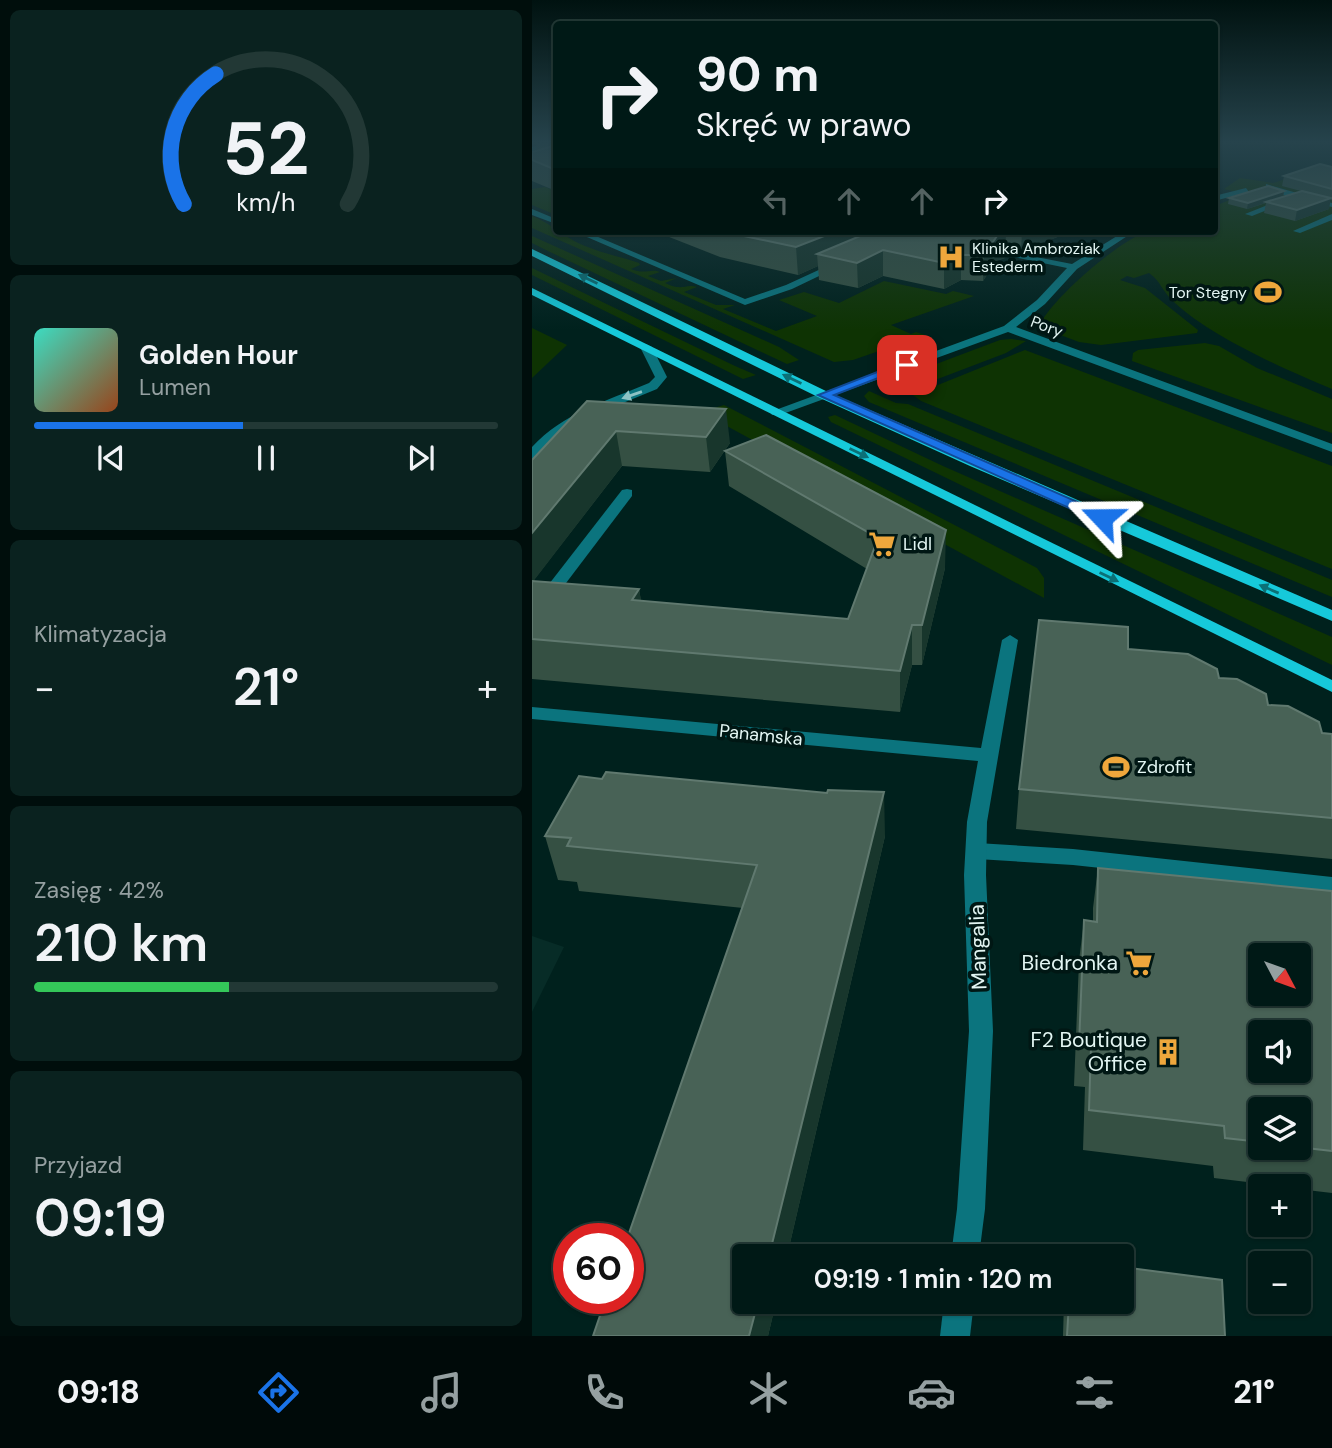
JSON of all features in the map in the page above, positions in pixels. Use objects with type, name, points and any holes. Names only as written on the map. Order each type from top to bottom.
[{"type":"main road","points":[[532,252],[824,395],[975,463],[1332,616]]},
{"type":"main road","points":[[532,291],[1332,688]]},
{"type":"street","points":[[1250,214],[1275,205]]},
{"type":"street","points":[[532,212],[553,221]]},
{"type":"street","points":[[1297,230],[1332,218]]},
{"type":"street","points":[[586,235],[745,302],[845,261]]},
{"type":"street","name":"Pory","points":[[1008,328],[1041,302],[1073,267],[1125,235]]},
{"type":"street","points":[[971,246],[1073,267]]},
{"type":"street","points":[[734,298],[768,282]]},
{"type":"street","points":[[776,412],[1008,328]]},
{"type":"street","name":"Pory","points":[[1008,328],[1332,448]]},
{"type":"street","points":[[532,455],[551,434],[575,418],[653,386],[661,377],[660,371],[646,347]]},
{"type":"street","points":[[532,617],[627,493]]},
{"type":"street","name":"Mangalia","points":[[967,1244],[981,1031],[975,875],[977,822],[1010,640]]},
{"type":"street","name":"Panamska","points":[[532,713],[990,755]]},
{"type":"street","points":[[977,850],[1073,857],[1332,885]]},
{"type":"street","points":[[955,1336],[958,1314]]},
{"type":"shaded area","points":[[532,936],[564,947],[532,1012]]},
{"type":"green space","points":[[533,205],[553,205],[553,214]]},
{"type":"green space","points":[[1218,205],[1332,205],[1332,389],[1271,362],[1208,328],[1175,303],[1149,273],[1134,278],[1127,276],[1120,280],[1145,288],[1198,330],[1197,333],[1101,345],[1079,342],[1039,327],[1070,287],[1121,245],[1137,236],[1218,235]]},
{"type":"green space","points":[[532,216],[553,227],[553,235],[565,235],[598,251],[639,263],[640,265],[631,269],[660,272],[648,276],[661,281],[677,278],[665,283],[671,286],[697,287],[684,292],[716,305],[735,305],[723,309],[776,331],[817,316],[779,300],[804,292],[839,303],[884,281],[946,294],[953,291],[974,296],[891,325],[911,334],[916,332],[925,335],[853,360],[834,362],[532,228]]},
{"type":"green space","points":[[532,236],[779,347],[799,360],[787,364],[532,243]]},
{"type":"green space","points":[[532,268],[756,375],[743,379],[532,275]]},
{"type":"green space","points":[[532,328],[567,345],[532,378]]},
{"type":"green space","points":[[1000,340],[1026,341],[1006,353],[914,388],[891,381]]},
{"type":"green space","points":[[1205,343],[1219,346],[1257,368],[1332,399],[1332,433],[1132,361],[1133,353],[1138,350]]},
{"type":"green space","points":[[1025,350],[1332,466],[1332,569],[921,401],[913,395]]},
{"type":"green space","points":[[869,391],[896,403],[908,404],[1332,580],[1332,597],[869,402],[864,396]]},
{"type":"green space","points":[[724,405],[1037,568],[1044,578],[1044,598],[701,412]]},
{"type":"green space","points":[[835,415],[943,466],[1332,637],[1332,665],[831,422],[828,417]]},
{"type":"building","points":[[1279,205],[1310,205],[1297,210]]},
{"type":"building","points":[[739,235],[827,235],[796,247]]},
{"type":"building","points":[[862,235],[1000,235],[984,255],[961,255],[944,263],[883,250],[857,263],[817,254]]},
{"type":"building","points":[[587,401],[726,409],[706,437],[616,431],[532,533],[532,460]]},
{"type":"building","points":[[766,435],[946,530],[922,625],[912,625],[900,671],[532,639],[532,581],[639,589],[632,600],[848,619],[878,538],[725,451]]},
{"type":"building","points":[[1039,620],[1128,627],[1128,649],[1188,654],[1217,669],[1219,678],[1237,679],[1266,694],[1268,705],[1288,706],[1319,722],[1322,733],[1332,734],[1332,818],[1019,789]]},
{"type":"building","points":[[606,772],[827,793],[828,790],[884,792],[772,1244],[732,1244],[732,1314],[755,1314],[749,1336],[593,1336],[601,1314],[644,1314],[644,1223],[633,1223],[757,865],[567,846],[571,838],[545,836],[579,776],[602,779]]},
{"type":"building","name":"F2 Boutique Office","points":[[1098,868],[1332,891],[1332,1151],[1311,1149],[1311,1097],[1248,1097],[1248,1141],[1225,1138],[1224,1126],[1089,1110],[1091,1047],[1079,1046],[1084,920],[1097,922]]},
{"type":"building","points":[[1134,1269],[1222,1280],[1225,1336],[1067,1336],[1068,1314],[1134,1314]]},
{"type":"place","name":"Klinika Ambroziak Estederm","points":[[951,257]]},
{"type":"place","name":"Tor Stegny","points":[[1268,292]]},
{"type":"place","name":"Lidl","points":[[882,544]]},
{"type":"place","name":"Zdrofit","points":[[1116,767]]},
{"type":"place","name":"Biedronka","points":[[1139,963]]},
{"type":"place","name":"F2 Boutique Office","points":[[1168,1052]]},
{"type":"route","points":[[907,365],[824,395],[1102,518]]}]
